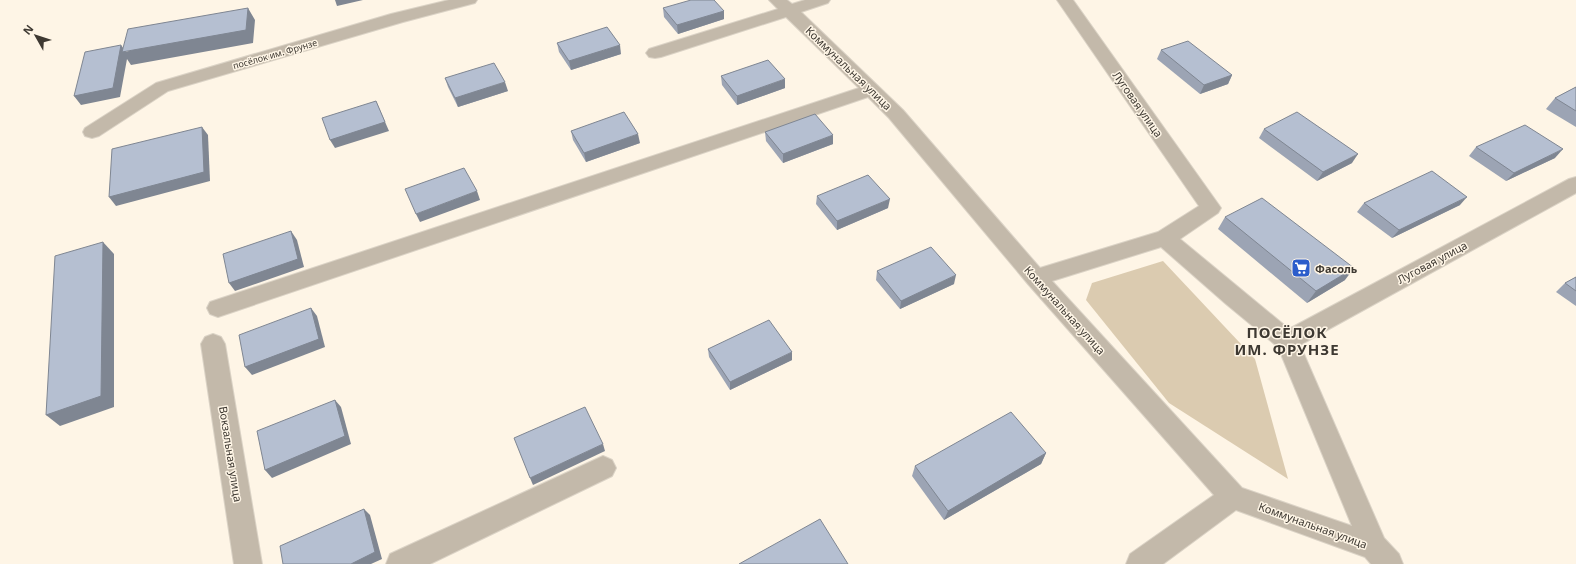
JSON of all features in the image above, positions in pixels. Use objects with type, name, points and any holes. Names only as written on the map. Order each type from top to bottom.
[{"type":"street","name":"посёлок им. Фрунзе","points":[[92,132],[162,87],[397,18],[469,0]]},
{"type":"street","points":[[655,53],[783,5],[822,0]]},
{"type":"street","name":"Луговая улица","points":[[1065,0],[1211,208],[1165,238]]},
{"type":"street","name":"Коммунальная улица","points":[[783,5],[896,114],[1036,278],[1233,497],[1382,556]]},
{"type":"street","points":[[218,308],[872,90]]},
{"type":"street","name":"Луговая улица","points":[[1287,341],[1576,184]]},
{"type":"street","points":[[1036,278],[1165,238],[1234,298],[1287,341],[1382,556]]},
{"type":"street","name":"Вокзальная улица","points":[[213,344],[248,564]]},
{"type":"street","points":[[400,564],[603,468]]},
{"type":"street","points":[[1140,564],[1233,497]]},
{"type":"shaded area","points":[[1163,261],[1255,359],[1288,479],[1169,403],[1086,300],[1092,283]]},
{"type":"building","points":[[691,0],[714,0],[724,11],[677,25],[663,8]]},
{"type":"building","points":[[248,8],[246,30],[122,52],[128,29]]},
{"type":"building","points":[[607,27],[620,45],[569,61],[557,43]]},
{"type":"building","points":[[1188,41],[1232,75],[1204,85],[1161,50]]},
{"type":"building","points":[[121,45],[113,88],[74,96],[85,52]]},
{"type":"building","points":[[768,60],[785,79],[737,96],[721,76]]},
{"type":"building","points":[[494,63],[505,82],[455,98],[445,78]]},
{"type":"building","points":[[1576,87],[1576,111],[1555,98]]},
{"type":"building","points":[[376,101],[385,122],[330,140],[322,118]]},
{"type":"building","points":[[624,112],[638,134],[584,153],[571,131]]},
{"type":"building","points":[[1297,112],[1358,154],[1323,172],[1264,129]]},
{"type":"building","points":[[815,114],[833,135],[783,154],[765,132]]},
{"type":"building","points":[[1525,125],[1563,149],[1514,173],[1476,147]]},
{"type":"building","points":[[202,127],[204,172],[109,197],[112,149]]},
{"type":"building","points":[[464,168],[477,191],[416,214],[405,189]]},
{"type":"building","points":[[1432,171],[1467,197],[1399,230],[1364,203]]},
{"type":"building","points":[[868,175],[890,199],[837,221],[817,196]]},
{"type":"building","points":[[1262,198],[1354,268],[1316,291],[1225,217]]},
{"type":"building","points":[[291,231],[298,259],[229,283],[223,254]]},
{"type":"building","points":[[103,242],[101,396],[46,415],[55,256]]},
{"type":"building","points":[[931,247],[956,275],[901,301],[877,271]]},
{"type":"building","points":[[1576,277],[1576,291],[1565,283]]},
{"type":"building","points":[[311,308],[319,339],[245,367],[239,335]]},
{"type":"building","points":[[769,320],[792,352],[730,382],[708,349]]},
{"type":"building","points":[[335,400],[345,436],[265,470],[257,431]]},
{"type":"building","points":[[585,407],[603,444],[530,478],[514,438]]},
{"type":"building","points":[[1011,412],[1046,453],[948,511],[915,466]]},
{"type":"building","points":[[364,509],[375,552],[351,564],[283,564],[280,546]]},
{"type":"building","points":[[820,519],[848,564],[739,564]]},
{"type":"place","name":"Фасоль","points":[[1301,268]]},
{"type":"district","name":"ПОСЁЛОК ИМ. ФРУНЗЕ","points":[[1287,340]]}]
